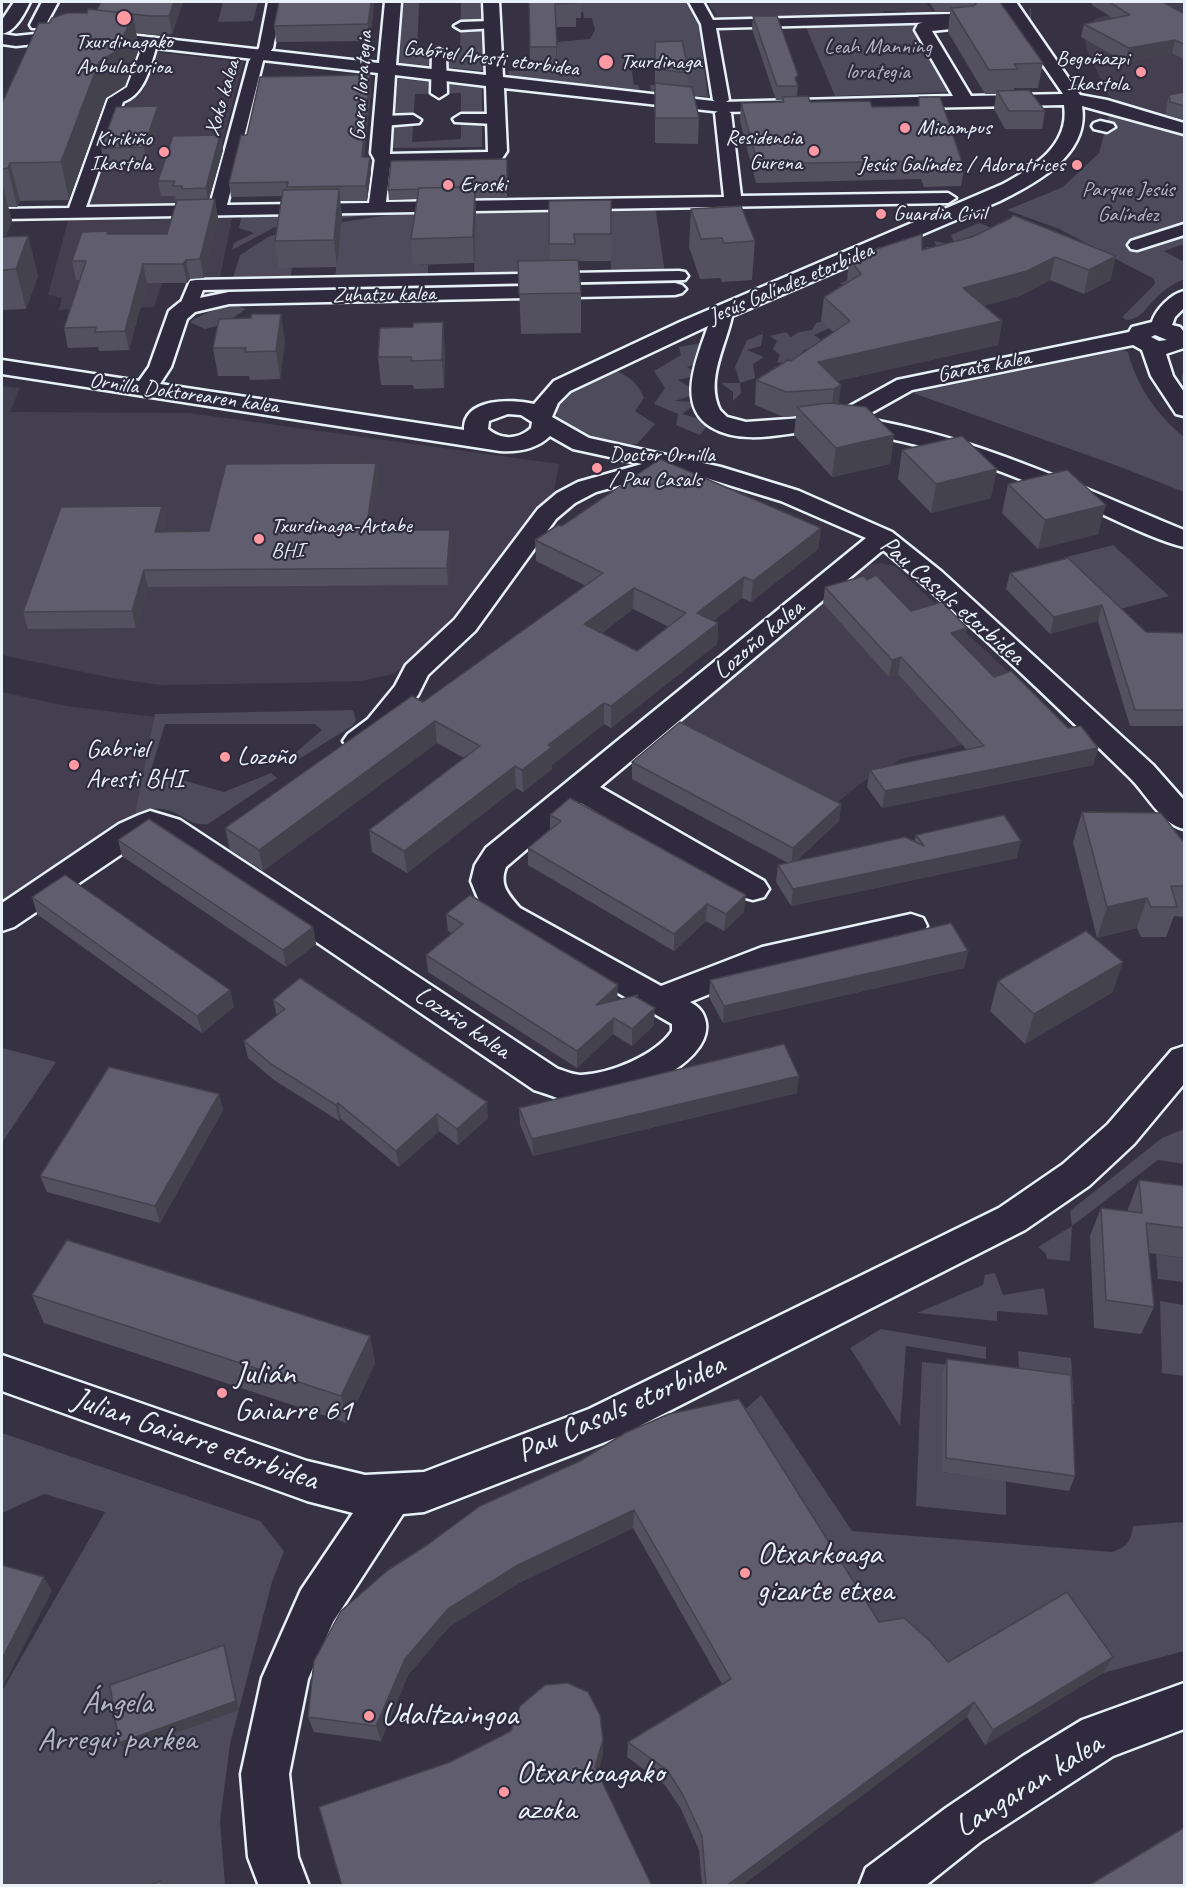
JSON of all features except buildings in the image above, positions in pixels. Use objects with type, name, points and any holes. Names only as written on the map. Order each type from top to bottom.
[{"type":"street","points":[[2,34],[22,2]]},
{"type":"street","points":[[36,37],[50,2]]},
{"type":"street","name":"Xoko kalea","points":[[218,209],[256,61],[263,55],[275,2]]},
{"type":"street","name":"Garai lorategia","points":[[393,2],[380,153],[383,158],[485,158],[494,156],[498,151],[491,2]]},
{"type":"street","points":[[696,2],[708,24],[722,107],[733,202]]},
{"type":"street","points":[[708,24],[778,26],[1007,9]]},
{"type":"street","name":"Jesús Galíndez etorbidea","points":[[500,443],[522,443],[536,438],[543,430],[544,406],[551,395],[562,386],[722,313],[1014,187],[1043,168],[1067,144],[1075,124],[1073,99],[1071,91],[1007,9]]},
{"type":"street","points":[[964,24],[932,25],[924,27],[923,30],[965,101]]},
{"type":"street","points":[[461,26],[491,25]]},
{"type":"street","name":"Gabriel Aresti etorbidea","points":[[2,34],[36,37],[83,35],[387,69],[440,84],[493,82],[692,105],[754,108],[807,99],[965,101],[1073,99]]},
{"type":"street","points":[[76,212],[116,99],[129,94],[134,88],[151,42]]},
{"type":"street","points":[[439,53],[440,84]]},
{"type":"street","points":[[1073,99],[1101,104],[1185,129]]},
{"type":"street","points":[[461,119],[495,118]]},
{"type":"street","points":[[383,121],[413,120]]},
{"type":"street","points":[[377,207],[383,158]]},
{"type":"street","points":[[2,214],[948,198]]},
{"type":"street","points":[[1137,245],[1185,230]]},
{"type":"street","name":"Zuhatzu kalea","points":[[188,307],[196,285],[677,282]]},
{"type":"street","name":"Zuhatzu kalea","points":[[188,307],[230,298],[677,282]]},
{"type":"street","points":[[1185,297],[1165,315],[1162,376],[1185,409]]},
{"type":"street","points":[[146,388],[160,367],[177,316],[188,307]]},
{"type":"street","points":[[722,313],[720,327],[707,358],[704,379],[705,401],[710,414],[730,427],[747,429],[838,422],[873,427],[968,450],[1032,474],[1185,539]]},
{"type":"street","name":"Garate kalea","points":[[838,422],[905,385],[1118,340],[1163,338]]},
{"type":"street","name":"Jesús Galíndez etorbidea","points":[[493,410],[628,355]]},
{"type":"street","name":"Ornilla Doktorearen kalea","points":[[2,367],[366,421],[408,431],[500,443]]},
{"type":"street","name":"Pau Casals etorbidea","points":[[493,410],[523,408],[581,444],[712,472],[790,496],[883,537],[933,578],[1142,772],[1185,819]]},
{"type":"street","points":[[493,410],[476,421],[476,431],[486,439],[500,443]]},
{"type":"street","name":"Ornilla Doktorearen kalea","points":[[366,421],[422,421],[493,410]]},
{"type":"street","name":"Pau Casals etorbidea","points":[[500,443],[671,464]]},
{"type":"street","points":[[341,753],[378,726],[408,689],[416,671],[465,625],[542,521],[566,498],[587,487],[617,477],[671,464]]},
{"type":"street","name":"Lozoño kalea","points":[[2,919],[130,832],[150,822],[169,826],[213,843],[547,1080],[579,1089],[607,1085],[639,1074],[679,1049],[690,1033],[688,1017],[509,916],[491,897],[486,881],[488,869],[497,856],[883,537]]},
{"type":"street","points":[[1142,772],[1177,793],[1185,794]]},
{"type":"street","points":[[580,789],[753,889]]},
{"type":"street","points":[[659,1001],[762,958],[911,926]]},
{"type":"street","name":"Pau Casals etorbidea","points":[[391,1495],[424,1492],[603,1423],[1012,1219],[1076,1175],[1120,1134],[1169,1100],[1185,1060]]},
{"type":"street","name":"Julian Gaiarre etorbidea","points":[[2,1373],[307,1481],[365,1495],[391,1495]]},
{"type":"street","points":[[284,1886],[273,1857],[265,1774],[285,1678],[317,1606],[348,1555],[391,1495]]},
{"type":"street","name":"Langaran kalea","points":[[884,1886],[963,1825],[1099,1737],[1185,1706]]},
{"type":"shaded area","points":[[708,2],[926,2],[935,16],[908,17],[905,11],[883,11],[886,17],[720,22]]},
{"type":"shaded area","name":"Begoñazpi Ikastola","points":[[1184,2],[1184,122],[1123,104],[1109,96],[1086,48],[1085,31],[1095,19],[1118,12]]},
{"type":"shaded area","name":"Kirikiño Ikastola","points":[[155,52],[243,62],[207,203],[88,207],[128,100],[144,90]]},
{"type":"shaded area","name":"Kirikiño Ikastola","points":[[233,214],[219,282],[162,283],[154,307],[59,310],[62,298],[48,295],[69,217]]},
{"type":"shaded area","name":"Txurdinaga-Artabe BHI","points":[[2,386],[20,388],[10,412],[189,413],[559,464],[554,491],[420,656],[393,674],[361,681],[282,683],[161,685],[117,679],[2,655]]},
{"type":"shaded area","points":[[880,563],[895,566],[1066,726],[995,734],[952,748],[901,759],[861,783],[833,806],[671,724],[851,576],[866,565]]},
{"type":"shaded area","name":"Gabriel Aresti BHI","points":[[2,692],[66,706],[156,717],[135,814],[2,903]]},
{"type":"green space","points":[[223,2],[258,2],[253,21],[218,22]]},
{"type":"green space","points":[[399,2],[419,2],[417,54],[460,53],[461,2],[480,2],[484,71],[392,62]]},
{"type":"green space","points":[[529,2],[689,2],[698,22],[708,97],[651,91],[650,85],[685,84],[681,65],[631,66],[634,85],[638,85],[640,90],[509,76],[508,71],[557,71],[557,42],[590,39],[595,30],[592,18],[584,18],[583,12],[529,12]]},
{"type":"green space","name":"Leah Manning lorategia","points":[[912,23],[950,92],[835,96],[806,27]]},
{"type":"green space","points":[[394,78],[482,88],[482,147],[390,148]],"holes":[[[461,93],[461,139],[412,142],[415,94]]]},
{"type":"green space","name":"Parque Jesús Galíndez","points":[[1109,115],[1184,136],[1184,244],[1164,251],[1184,262],[1184,279],[1163,292],[1136,318],[1126,320],[1122,317],[1155,284],[1154,279],[1059,229],[1007,210],[1063,187],[1099,153]]},
{"type":"green space","points":[[655,206],[665,273],[611,275],[610,227],[550,228],[566,275],[474,277],[475,230],[413,265],[428,265],[428,278],[335,279],[340,232],[292,268],[290,280],[232,281],[240,255],[268,237],[289,230],[423,210]]},
{"type":"green space","points":[[373,210],[374,214],[275,227],[232,250],[234,243],[254,233],[239,228],[242,214]]},
{"type":"green space","points":[[979,223],[995,229],[965,238],[974,240],[848,284],[839,284],[883,264],[928,251],[926,247],[937,247],[934,241],[955,245],[951,235]]},
{"type":"green space","points":[[229,303],[246,309],[224,324],[205,329],[191,323],[192,320]]},
{"type":"green space","points":[[878,307],[814,335],[828,344],[804,350],[793,364],[777,362],[780,355],[773,349],[777,341],[770,336],[786,332],[791,337],[799,332],[812,330],[816,323]]},
{"type":"green space","points":[[763,334],[761,346],[747,350],[764,357],[753,364],[755,378],[740,383],[735,367],[747,340]]},
{"type":"green space","points":[[707,342],[704,352],[696,351],[699,363],[687,367],[699,375],[678,380],[699,393],[675,401],[698,402],[682,414],[710,422],[700,435],[676,425],[678,414],[654,404],[665,388],[654,371],[681,355],[679,347]]},
{"type":"green space","points":[[1122,350],[1128,352],[1137,377],[1149,399],[1184,437],[1184,492],[913,393]]},
{"type":"green space","points":[[613,369],[636,384],[644,398],[635,411],[655,424],[637,444],[604,443],[594,440],[574,431],[557,417],[557,406],[561,394]]},
{"type":"green space","points":[[721,383],[740,383],[741,393],[733,401],[733,392]]},
{"type":"green space","points":[[1113,545],[1169,596],[1117,610],[1063,558]]},
{"type":"green space","points":[[353,710],[356,720],[352,726],[299,759],[293,755],[322,730],[315,724],[165,724],[148,780],[186,781],[224,792],[271,773],[277,778],[208,824],[191,822],[178,814],[161,809],[135,814],[155,714]]},
{"type":"green space","points":[[2,1048],[56,1062],[3,1141],[2,1141]]},
{"type":"green space","points":[[1184,1129],[1184,1164],[1158,1160],[1072,1226],[1070,1211],[1162,1138]]},
{"type":"green space","points":[[1072,1226],[1070,1261],[1047,1259],[1046,1254],[1038,1247]]},
{"type":"green space","points":[[1156,1254],[1184,1258],[1184,1282],[1158,1279]]},
{"type":"green space","points":[[995,1273],[1003,1295],[1044,1288],[1048,1315],[997,1311],[997,1321],[917,1313],[983,1285],[985,1275]]},
{"type":"green space","points":[[1160,1301],[1184,1305],[1184,1376],[1162,1373]]},
{"type":"green space","points":[[881,1329],[986,1347],[986,1359],[906,1346],[900,1426],[850,1348]]},
{"type":"green space","points":[[1018,1351],[1071,1358],[1074,1404],[1065,1403],[1020,1385]]},
{"type":"green space","points":[[922,1362],[986,1369],[943,1374],[942,1472],[1006,1481],[1006,1515],[916,1506]]},
{"type":"green space","points":[[761,1395],[852,1531],[1112,1552],[1127,1543],[1133,1526],[1184,1522],[1184,1651],[1103,1673],[942,1678],[874,1639],[737,1417]]},
{"type":"green space","name":"Ángela Arregui parkea","points":[[2,1433],[260,1521],[284,1551],[272,1582],[230,1744],[220,1821],[225,1885],[2,1886],[2,1691],[105,1512],[44,1494],[2,1513]]},
{"type":"tunnel","points":[[1006,17],[1031,16]]},
{"type":"place","name":"Txurdinagako Anbulatorioa","points":[[124,18]]},
{"type":"place","name":"Txurdinaga","points":[[606,62]]},
{"type":"place","name":"Begoñazpi Ikastola","points":[[1141,72]]},
{"type":"place","name":"Micampus","points":[[905,128]]},
{"type":"place","name":"Residencia Gurena","points":[[814,151]]},
{"type":"place","name":"Kirikiño Ikastola","points":[[164,152]]},
{"type":"place","name":"Jesús Galíndez / Adoratrices","points":[[1077,165]]},
{"type":"place","name":"Eroski","points":[[448,185]]},
{"type":"place","name":"Guardia Civil","points":[[881,214]]},
{"type":"place","name":"Doctor Ornilla / Pau Casals","points":[[597,468]]},
{"type":"place","name":"Txurdinaga-Artabe BHI","points":[[259,539]]},
{"type":"place","name":"Lozoño","points":[[225,757]]},
{"type":"place","name":"Gabriel Aresti BHI","points":[[74,765]]},
{"type":"place","name":"Julián Gaiarre 61","points":[[222,1393]]},
{"type":"place","name":"Otxarkoaga gizarte etxea","points":[[745,1573]]},
{"type":"place","name":"Udaltzaingoa","points":[[369,1716]]},
{"type":"place","name":"Otxarkoagako azoka","points":[[504,1792]]}]
